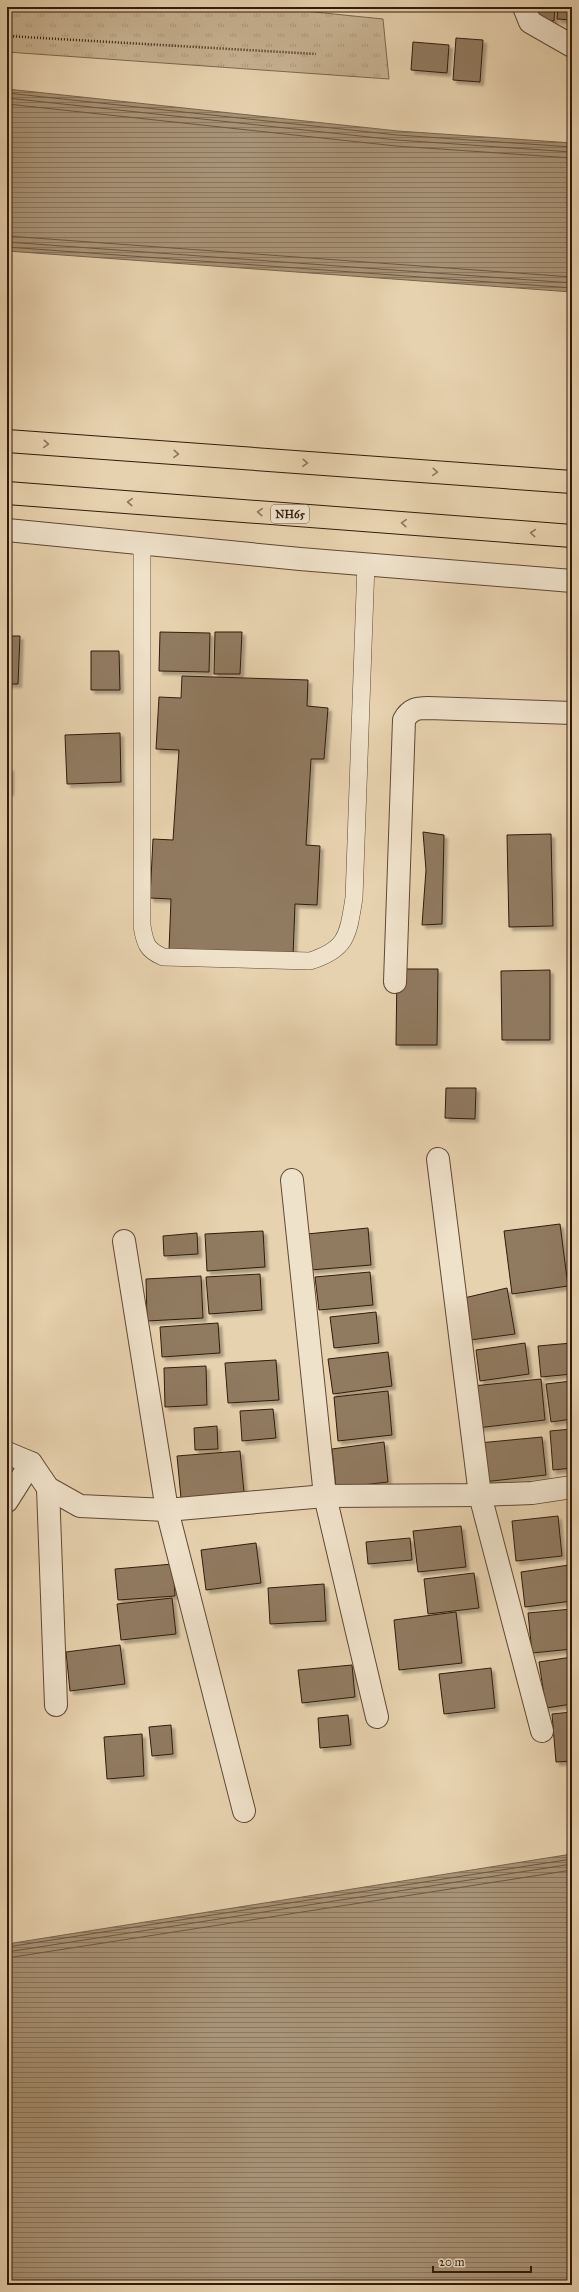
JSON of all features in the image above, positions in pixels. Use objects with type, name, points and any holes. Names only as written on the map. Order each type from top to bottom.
[{"type":"highway","points":[[7,441],[572,482]]},
{"type":"highway","name":"NH65","points":[[7,493],[572,536]]},
{"type":"street","points":[[524,7],[530,22],[572,46]]},
{"type":"street","points":[[7,530],[142,544],[572,581]]},
{"type":"street","points":[[395,982],[404,720],[408,712],[417,708],[428,708],[572,713]]},
{"type":"street","points":[[438,1159],[480,1495],[542,1731]]},
{"type":"street","points":[[292,1180],[325,1496],[377,1717]]},
{"type":"street","points":[[124,1241],[167,1510],[244,1811]]},
{"type":"street","points":[[7,1453],[31,1463],[48,1488],[80,1506],[167,1510],[325,1496],[480,1495],[532,1493],[572,1487]]},
{"type":"street","points":[[7,1501],[31,1463]]},
{"type":"street","points":[[48,1488],[56,1705]]},
{"type":"lane","points":[[142,544],[142,926],[144,939],[150,951],[163,957],[310,961],[325,956],[342,945],[349,931],[354,898],[366,564]]},
{"type":"path","points":[[7,36],[316,54]]},
{"type":"green space","points":[[7,7],[265,7],[383,19],[389,79],[7,52]]},
{"type":"water","points":[[7,89],[398,131],[572,143],[572,292],[7,251]]},
{"type":"water","points":[[572,1854],[572,2285],[7,2285],[7,1944]]},
{"type":"building","points":[[531,7],[555,7],[554,21],[530,20]]},
{"type":"building","points":[[558,7],[572,7],[572,20],[557,19]]},
{"type":"building","points":[[456,38],[483,40],[480,82],[453,80]]},
{"type":"building","points":[[413,42],[449,45],[447,73],[411,70]]},
{"type":"building","points":[[160,632],[210,633],[209,672],[159,671]]},
{"type":"building","points":[[215,632],[242,632],[240,674],[214,674]]},
{"type":"building","points":[[7,636],[20,636],[18,684],[7,684]]},
{"type":"building","points":[[91,651],[119,651],[120,690],[91,690]]},
{"type":"building","points":[[182,676],[308,680],[307,706],[328,708],[324,759],[311,759],[306,845],[320,846],[317,905],[295,904],[293,956],[169,950],[171,899],[150,898],[153,839],[173,840],[179,750],[156,749],[159,697],[181,698]]},
{"type":"building","points":[[120,733],[121,782],[67,784],[65,735]]},
{"type":"building","points":[[7,768],[10,768],[10,792],[7,792]]},
{"type":"building","points":[[423,832],[444,835],[442,924],[422,925],[426,870]]},
{"type":"building","points":[[551,834],[553,926],[509,927],[507,835]]},
{"type":"building","points":[[397,969],[438,969],[437,1045],[396,1045]]},
{"type":"building","points":[[550,970],[550,1040],[502,1040],[501,971]]},
{"type":"building","points":[[446,1088],[476,1088],[475,1119],[445,1118]]},
{"type":"building","points":[[560,1224],[568,1286],[512,1294],[504,1231]]},
{"type":"building","points":[[368,1228],[371,1265],[311,1270],[307,1234]]},
{"type":"building","points":[[263,1231],[265,1267],[207,1271],[205,1234]]},
{"type":"building","points":[[197,1233],[198,1254],[164,1256],[163,1236]]},
{"type":"building","points":[[370,1272],[373,1305],[319,1310],[315,1277]]},
{"type":"building","points":[[260,1274],[262,1310],[209,1314],[206,1277]]},
{"type":"building","points":[[201,1276],[203,1318],[147,1321],[146,1279]]},
{"type":"building","points":[[507,1288],[515,1334],[470,1340],[464,1298]]},
{"type":"building","points":[[376,1312],[379,1343],[334,1348],[330,1317]]},
{"type":"building","points":[[218,1323],[220,1353],[162,1357],[160,1327]]},
{"type":"building","points":[[525,1343],[529,1374],[480,1381],[476,1350]]},
{"type":"building","points":[[572,1343],[572,1374],[541,1377],[538,1346]]},
{"type":"building","points":[[388,1352],[392,1386],[333,1394],[328,1359]]},
{"type":"building","points":[[276,1360],[279,1400],[228,1403],[225,1363]]},
{"type":"building","points":[[206,1366],[207,1405],[165,1407],[164,1368]]},
{"type":"building","points":[[541,1379],[545,1420],[477,1428],[473,1386]]},
{"type":"building","points":[[572,1381],[572,1419],[551,1422],[546,1384]]},
{"type":"building","points":[[388,1391],[392,1435],[338,1441],[334,1397]]},
{"type":"building","points":[[273,1409],[276,1438],[242,1441],[240,1411]]},
{"type":"building","points":[[217,1426],[218,1449],[195,1450],[194,1428]]},
{"type":"building","points":[[572,1429],[572,1468],[553,1470],[550,1431]]},
{"type":"building","points":[[542,1437],[546,1475],[483,1482],[479,1443]]},
{"type":"building","points":[[384,1442],[388,1482],[336,1488],[332,1449]]},
{"type":"building","points":[[240,1451],[244,1492],[181,1498],[177,1456]]},
{"type":"building","points":[[558,1516],[562,1556],[516,1561],[512,1521]]},
{"type":"building","points":[[461,1526],[466,1567],[418,1572],[413,1531]]},
{"type":"building","points":[[410,1538],[412,1560],[368,1564],[366,1542]]},
{"type":"building","points":[[256,1543],[261,1583],[206,1590],[201,1550]]},
{"type":"building","points":[[173,1564],[175,1596],[118,1600],[115,1569]]},
{"type":"building","points":[[569,1565],[572,1601],[525,1607],[521,1572]]},
{"type":"building","points":[[474,1573],[479,1608],[428,1614],[424,1579]]},
{"type":"building","points":[[324,1584],[326,1621],[270,1624],[268,1588]]},
{"type":"building","points":[[172,1598],[176,1634],[121,1640],[117,1604]]},
{"type":"building","points":[[572,1609],[572,1649],[532,1653],[528,1613]]},
{"type":"building","points":[[456,1612],[462,1663],[399,1670],[394,1620]]},
{"type":"building","points":[[120,1645],[125,1684],[70,1691],[66,1652]]},
{"type":"building","points":[[572,1657],[572,1704],[546,1708],[539,1662]]},
{"type":"building","points":[[352,1665],[355,1697],[302,1703],[298,1670]]},
{"type":"building","points":[[491,1668],[495,1708],[444,1714],[439,1674]]},
{"type":"building","points":[[572,1712],[572,1761],[556,1762],[552,1714]]},
{"type":"building","points":[[348,1715],[351,1745],[320,1748],[318,1718]]},
{"type":"building","points":[[171,1725],[173,1754],[152,1756],[149,1727]]},
{"type":"building","points":[[142,1734],[144,1776],[107,1779],[104,1737]]}]
